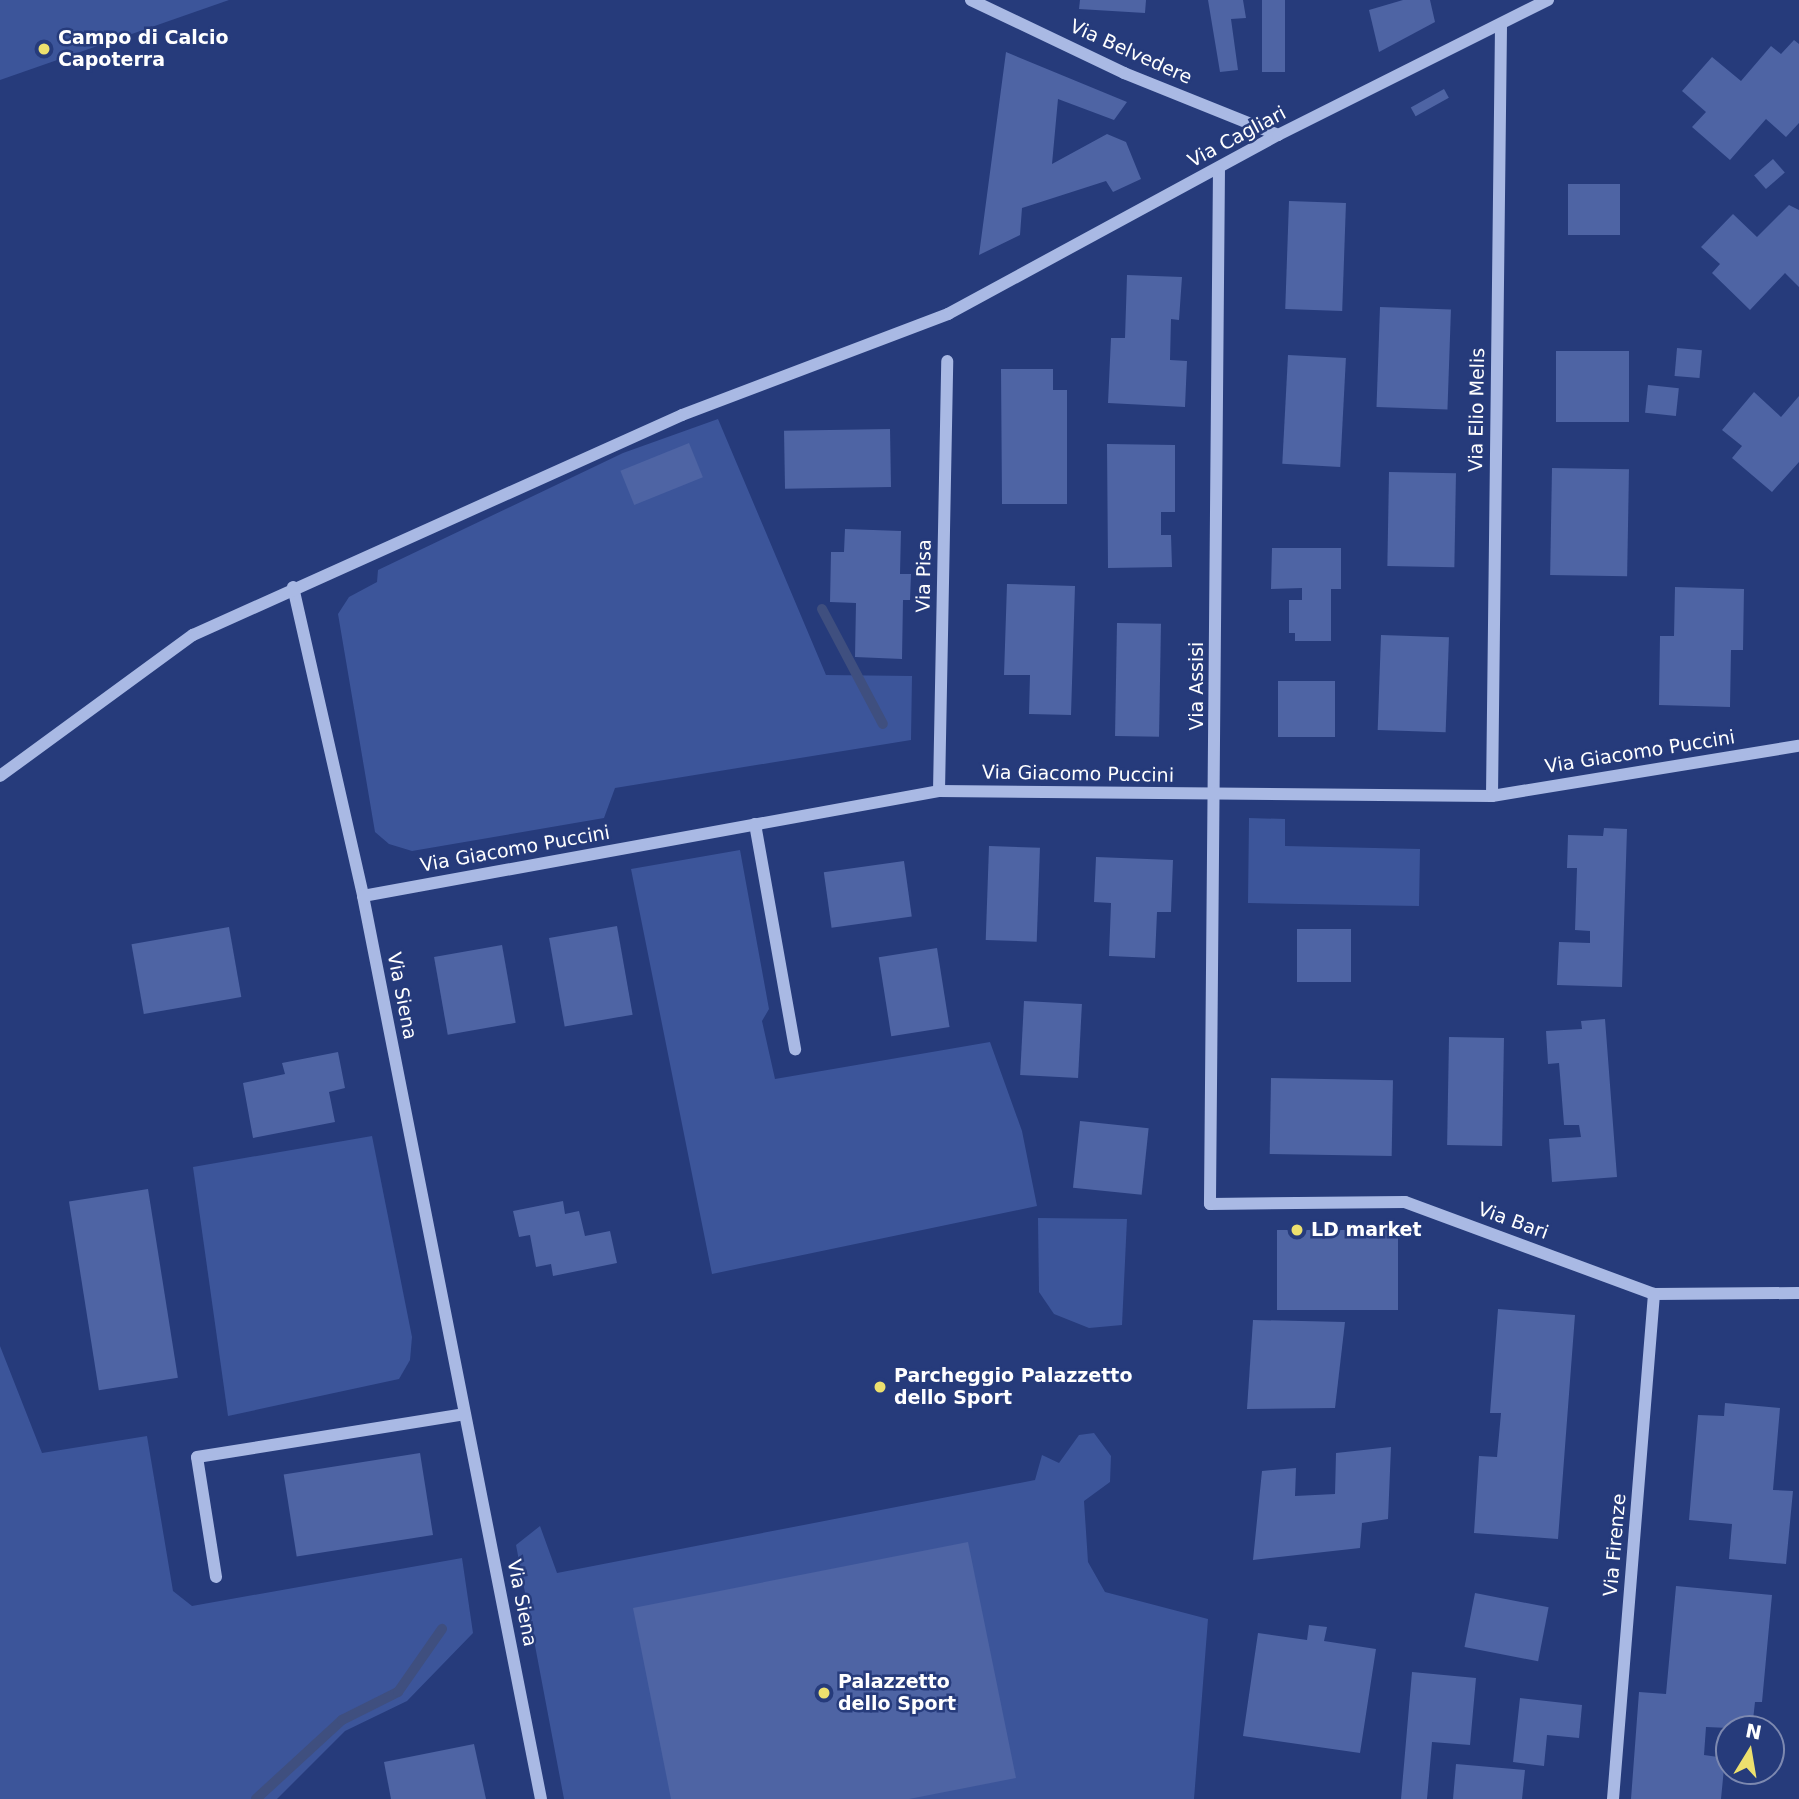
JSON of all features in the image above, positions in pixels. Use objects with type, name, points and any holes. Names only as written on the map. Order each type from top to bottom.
[{"type":"street","name":"Via Belvedere","points":[[971,0],[1125,73],[1278,135]]},
{"type":"street","name":"Via Cagliari","points":[[0,776],[194,635],[293,587],[682,415],[948,314],[1278,135],[1548,0]]},
{"type":"street","name":"Via Elio Melis","points":[[1492,796],[1501,24]]},
{"type":"street","name":"Via Assisi","points":[[1210,1204],[1216,796],[1219,168]]},
{"type":"street","name":"Via Pisa","points":[[939,790],[947,361]]},
{"type":"street","name":"Via Siena","points":[[293,587],[363,896],[541,1799]]},
{"type":"street","name":"Via Giacomo Puccini","points":[[363,896],[939,790],[1216,796],[1492,796],[1799,746]]},
{"type":"street","points":[[755,824],[794,1049]]},
{"type":"street","name":"Via Bari","points":[[1210,1204],[1405,1202],[1654,1294],[1799,1293]]},
{"type":"street","name":"Via Firenze","points":[[1613,1799],[1654,1294]]},
{"type":"street","points":[[216,1577],[197,1457],[464,1415]]},
{"type":"shaded area","name":"Campo di Calcio Capoterra","points":[[0,0],[229,0],[0,80]]},
{"type":"shaded area","points":[[718,419],[826,675],[912,676],[911,740],[615,788],[604,818],[412,851],[389,844],[375,832],[338,614],[349,597],[377,582],[378,570],[623,453]]},
{"type":"shaded area","points":[[1249,818],[1285,819],[1285,846],[1420,849],[1419,906],[1248,903]]},
{"type":"shaded area","points":[[740,850],[769,1009],[762,1021],[775,1079],[990,1042],[1022,1131],[1037,1206],[712,1274],[631,869]]},
{"type":"shaded area","points":[[372,1136],[412,1337],[410,1360],[399,1379],[228,1416],[193,1167]]},
{"type":"shaded area","points":[[1038,1218],[1127,1219],[1122,1325],[1089,1328],[1054,1314],[1039,1292]]},
{"type":"shaded area","points":[[0,1346],[42,1453],[147,1436],[173,1591],[192,1606],[462,1558],[473,1633],[407,1701],[345,1731],[277,1799],[0,1799]]},
{"type":"shaded area","points":[[1094,1433],[1111,1456],[1110,1482],[1084,1501],[1088,1562],[1105,1592],[1208,1619],[1194,1799],[564,1799],[516,1545],[540,1526],[557,1573],[1035,1480],[1042,1455],[1059,1463],[1079,1435]]},
{"type":"building","points":[[1080,0],[1146,0],[1145,13],[1079,9]]},
{"type":"building","points":[[1208,0],[1243,0],[1246,18],[1231,19],[1238,70],[1220,72]]},
{"type":"building","points":[[1262,0],[1285,0],[1285,72],[1262,72]]},
{"type":"building","points":[[1403,0],[1430,0],[1435,22],[1379,52],[1369,10]]},
{"type":"building","points":[[1794,40],[1799,44],[1799,123],[1786,137],[1766,119],[1730,160],[1692,127],[1706,112],[1682,91],[1712,57],[1741,81],[1771,46],[1781,54]]},
{"type":"building","points":[[1006,52],[1127,102],[1114,120],[1058,99],[1052,164],[1107,134],[1126,142],[1141,179],[1113,192],[1106,181],[1022,208],[1020,235],[979,255]]},
{"type":"building","points":[[1444,89],[1449,98],[1416,116],[1411,107]]},
{"type":"building","points":[[1773,159],[1785,173],[1766,189],[1754,175]]},
{"type":"building","points":[[1568,184],[1620,184],[1620,235],[1568,235]]},
{"type":"building","points":[[1289,201],[1346,203],[1342,311],[1285,309]]},
{"type":"building","points":[[1789,205],[1799,210],[1799,287],[1785,273],[1750,310],[1712,273],[1720,264],[1701,247],[1733,214],[1757,237]]},
{"type":"building","points":[[1127,275],[1182,277],[1179,320],[1171,319],[1170,360],[1187,361],[1185,407],[1108,403],[1111,338],[1125,338]]},
{"type":"building","points":[[1380,307],[1451,309],[1447,409],[1377,407]]},
{"type":"building","points":[[1677,348],[1702,350],[1699,378],[1675,376]]},
{"type":"building","points":[[1556,351],[1629,351],[1629,422],[1556,422]]},
{"type":"building","points":[[1288,355],[1346,358],[1340,467],[1282,464]]},
{"type":"building","points":[[1001,369],[1053,369],[1053,390],[1067,390],[1067,504],[1002,504]]},
{"type":"building","points":[[1648,385],[1679,388],[1676,416],[1645,413]]},
{"type":"building","points":[[1754,392],[1781,417],[1799,396],[1799,462],[1772,492],[1732,458],[1742,446],[1722,430]]},
{"type":"building","points":[[890,429],[891,487],[785,489],[784,431]]},
{"type":"building","points":[[689,443],[703,477],[634,505],[620,471]]},
{"type":"building","points":[[1107,444],[1175,445],[1175,512],[1161,512],[1161,535],[1171,535],[1172,567],[1108,568]]},
{"type":"building","points":[[1552,468],[1629,469],[1627,576],[1550,575]]},
{"type":"building","points":[[1389,472],[1456,473],[1454,567],[1387,566]]},
{"type":"building","points":[[845,529],[901,531],[900,574],[911,574],[910,600],[903,600],[902,659],[855,657],[856,603],[830,602],[831,552],[844,552]]},
{"type":"building","points":[[1272,548],[1341,548],[1341,589],[1331,589],[1331,641],[1295,641],[1295,633],[1289,633],[1289,600],[1302,600],[1302,588],[1271,589]]},
{"type":"building","points":[[1007,584],[1075,586],[1071,715],[1029,714],[1030,675],[1004,675]]},
{"type":"building","points":[[1675,587],[1744,589],[1743,650],[1731,650],[1730,707],[1659,705],[1660,636],[1674,636]]},
{"type":"building","points":[[1117,623],[1161,624],[1159,737],[1115,736]]},
{"type":"building","points":[[1381,635],[1449,637],[1446,732],[1378,730]]},
{"type":"building","points":[[1278,681],[1335,681],[1335,737],[1278,737]]},
{"type":"building","points":[[1604,828],[1627,829],[1622,987],[1557,985],[1559,942],[1590,943],[1590,931],[1575,930],[1577,868],[1567,868],[1568,835],[1603,836]]},
{"type":"building","points":[[989,846],[1040,848],[1037,942],[986,940]]},
{"type":"building","points":[[1096,857],[1173,860],[1171,912],[1157,912],[1155,958],[1109,956],[1111,903],[1094,902]]},
{"type":"building","points":[[904,861],[912,916],[832,928],[824,872]]},
{"type":"building","points":[[617,926],[633,1015],[565,1027],[549,938]]},
{"type":"building","points":[[229,927],[241,997],[144,1014],[132,944]]},
{"type":"building","points":[[1297,929],[1351,929],[1351,982],[1297,982]]},
{"type":"building","points":[[502,945],[516,1023],[448,1035],[434,957]]},
{"type":"building","points":[[937,948],[950,1027],[891,1036],[879,957]]},
{"type":"building","points":[[1024,1001],[1082,1004],[1078,1078],[1020,1075]]},
{"type":"building","points":[[1605,1019],[1617,1177],[1552,1182],[1549,1139],[1581,1137],[1579,1125],[1564,1125],[1559,1063],[1548,1064],[1546,1031],[1582,1029],[1581,1021]]},
{"type":"building","points":[[1449,1037],[1504,1038],[1502,1146],[1447,1145]]},
{"type":"building","points":[[338,1052],[345,1088],[329,1092],[335,1122],[253,1138],[243,1083],[285,1074],[282,1063]]},
{"type":"building","points":[[1271,1078],[1393,1080],[1392,1156],[1270,1154]]},
{"type":"building","points":[[1080,1121],[1149,1128],[1142,1195],[1073,1188]]},
{"type":"building","points":[[148,1189],[178,1378],[99,1390],[69,1202]]},
{"type":"building","points":[[563,1201],[565,1214],[579,1211],[585,1236],[610,1231],[617,1263],[553,1276],[551,1264],[536,1267],[530,1235],[519,1237],[513,1211]]},
{"type":"building","points":[[1277,1230],[1398,1230],[1398,1310],[1277,1310]]},
{"type":"building","points":[[1498,1309],[1575,1315],[1558,1539],[1474,1533],[1479,1456],[1497,1457],[1501,1413],[1490,1413]]},
{"type":"building","points":[[1253,1320],[1345,1322],[1335,1408],[1247,1409]]},
{"type":"building","points":[[1725,1403],[1780,1408],[1773,1490],[1793,1491],[1786,1564],[1729,1559],[1732,1524],[1689,1520],[1698,1415],[1724,1416]]},
{"type":"building","points":[[1391,1447],[1388,1519],[1362,1523],[1360,1548],[1253,1560],[1262,1471],[1296,1468],[1295,1496],[1335,1494],[1336,1453]]},
{"type":"building","points":[[420,1453],[433,1535],[297,1557],[284,1475]]},
{"type":"building","name":"Palazzetto dello Sport","points":[[968,1542],[1016,1778],[909,1799],[671,1799],[633,1608]]},
{"type":"building","points":[[1676,1586],[1772,1595],[1762,1702],[1755,1702],[1754,1715],[1715,1715],[1715,1727],[1706,1727],[1704,1755],[1715,1757],[1715,1785],[1722,1785],[1721,1799],[1631,1799],[1639,1692],[1666,1694]]},
{"type":"building","points":[[1475,1593],[1549,1607],[1538,1661],[1465,1647]]},
{"type":"building","points":[[1309,1625],[1327,1627],[1324,1641],[1376,1649],[1360,1753],[1243,1736],[1258,1633],[1307,1640]]},
{"type":"building","points":[[1412,1672],[1476,1678],[1470,1745],[1432,1742],[1427,1799],[1401,1799]]},
{"type":"building","points":[[1520,1698],[1582,1705],[1579,1738],[1547,1735],[1544,1766],[1513,1762]]},
{"type":"building","points":[[474,1744],[486,1799],[391,1799],[384,1762]]},
{"type":"building","points":[[1456,1764],[1525,1770],[1522,1799],[1453,1799]]},
{"type":"waterway","points":[[822,609],[883,724]]},
{"type":"waterway","points":[[256,1799],[342,1720],[398,1692],[442,1629]]},
{"type":"place","name":"Campo di Calcio Capoterra","points":[[44,49]]},
{"type":"place","name":"LD market","points":[[1297,1230]]},
{"type":"place","name":"Parcheggio Palazzetto dello Sport","points":[[880,1387]]},
{"type":"place","name":"Palazzetto dello Sport","points":[[824,1693]]}]
